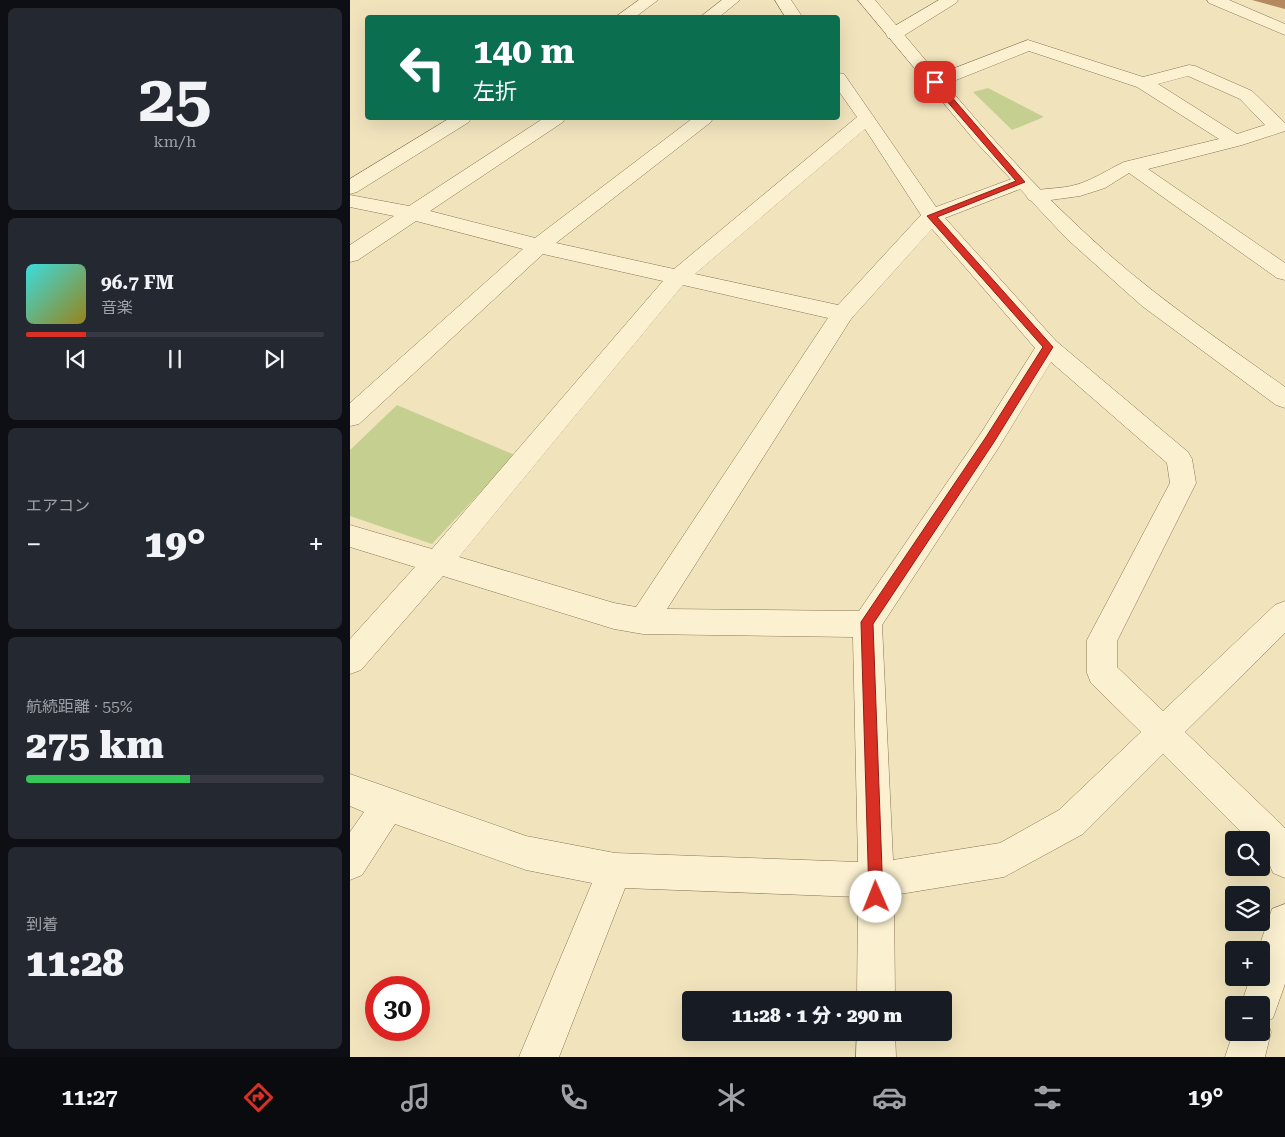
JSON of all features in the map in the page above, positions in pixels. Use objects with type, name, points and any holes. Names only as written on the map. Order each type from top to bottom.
[{"type":"street","points":[[627,15],[650,0]]},
{"type":"street","points":[[711,15],[732,0]]},
{"type":"street","points":[[783,0],[793,15]]},
{"type":"street","points":[[866,0],[1021,182],[1108,265],[1189,330],[1285,399]]},
{"type":"street","points":[[894,34],[950,0]]},
{"type":"street","points":[[1215,0],[1285,30]]},
{"type":"street","points":[[935,82],[1028,44],[1143,83],[1235,141]]},
{"type":"street","points":[[1036,196],[1073,192],[1098,184],[1122,169],[1131,166],[1235,141],[1278,127],[1246,95],[1189,70],[1143,83]]},
{"type":"street","points":[[840,81],[932,216],[1048,347],[1179,459],[1183,483],[1102,640],[1102,673],[1280,847],[1285,860]]},
{"type":"street","points":[[350,660],[437,562],[679,276],[867,118]]},
{"type":"street","points":[[350,188],[459,120]]},
{"type":"street","points":[[350,255],[553,120]]},
{"type":"street","points":[[350,417],[539,246],[701,120]]},
{"type":"street","points":[[1131,166],[1285,273]]},
{"type":"street","points":[[643,620],[843,314],[932,216],[1021,182]]},
{"type":"street","points":[[350,201],[411,213],[539,246],[843,314]]},
{"type":"street","points":[[876,991],[876,880],[867,622],[990,440],[1048,347]]},
{"type":"street","points":[[350,536],[614,616],[643,620],[846,625],[867,622]]},
{"type":"street","points":[[350,790],[526,853],[615,870],[876,880],[1004,860],[1071,822],[1285,614]]},
{"type":"street","points":[[350,863],[388,805]]},
{"type":"street","points":[[539,1057],[615,870]]},
{"type":"street","points":[[1263,996],[1285,922]]},
{"type":"street","points":[[876,1041],[876,1057]]},
{"type":"street","points":[[1245,1057],[1249,1041]]},
{"type":"green space","points":[[988,88],[1044,117],[1012,130],[973,92]]},
{"type":"green space","points":[[397,405],[515,455],[432,544],[350,516],[350,450]]},
{"type":"route","points":[[876,897],[867,622],[990,440],[1048,347],[932,216],[1021,182],[935,82]]}]
